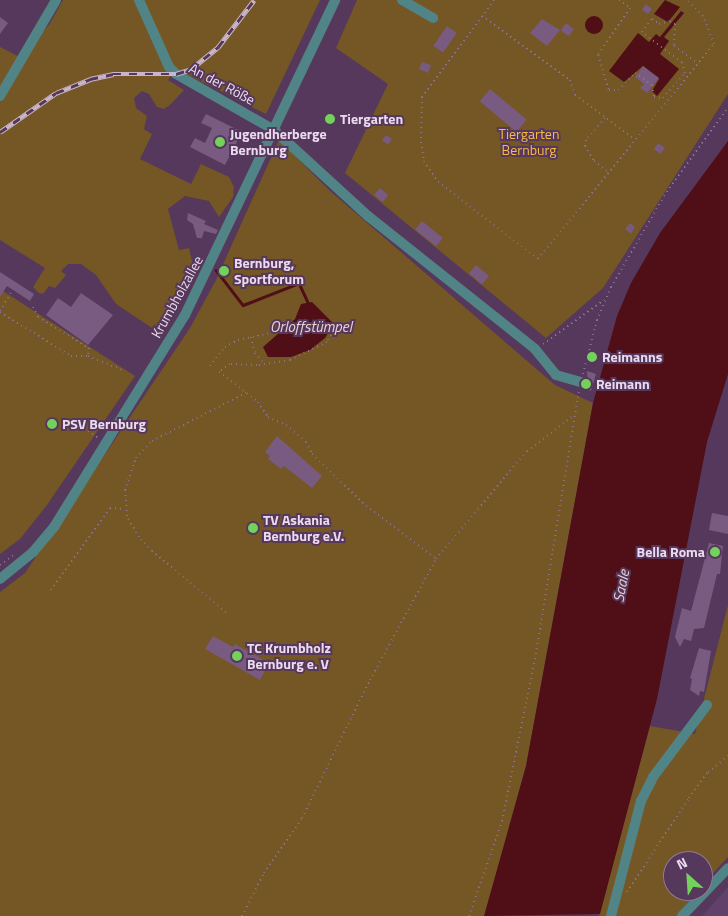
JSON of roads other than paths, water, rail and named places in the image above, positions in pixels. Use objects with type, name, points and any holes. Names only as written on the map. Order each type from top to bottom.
[{"type":"street","points":[[0,96],[56,0]]},
{"type":"street","name":"An der Röße","points":[[138,0],[169,67],[176,74],[274,130],[368,216],[535,349],[556,375],[581,382]]},
{"type":"street","name":"Krumbholzallee","points":[[0,578],[33,552],[54,527],[181,322],[335,0]]},
{"type":"street","points":[[402,0],[433,18]]},
{"type":"street","points":[[610,916],[641,801],[653,777],[707,705]]},
{"type":"street","points":[[682,916],[728,868]]},
{"type":"water","points":[[665,0],[680,7],[668,22],[654,14]]},
{"type":"water","points":[[681,11],[684,13],[664,37],[669,41],[660,54],[679,69],[657,96],[652,91],[659,79],[643,66],[624,82],[609,71],[638,33],[649,42],[656,34],[660,37]]},
{"type":"water","points":[[590,16],[598,16],[603,21],[601,32],[590,34],[585,29],[585,21]]},
{"type":"water","name":"Saale","points":[[728,141],[728,374],[707,442],[657,699],[600,914],[484,916],[526,766],[593,403],[617,316],[631,283],[660,233]]},
{"type":"water","name":"Orloffstümpel","points":[[312,302],[334,324],[325,338],[310,350],[291,357],[268,357],[263,347],[295,319],[301,304]]},
{"type":"waterway","points":[[216,270],[243,305],[299,283],[309,304]]},
{"type":"railway","points":[[0,132],[56,93],[90,79],[113,74],[176,74],[191,69],[218,47],[254,0]]},
{"type":"place","name":"Tiergarten","points":[[330,119]]},
{"type":"place","name":"Jugendherberge Bernburg","points":[[220,142]]},
{"type":"place","name":"Bernburg, Sportforum","points":[[224,271]]},
{"type":"place","name":"Reimanns","points":[[592,357]]},
{"type":"place","name":"Reimann","points":[[586,384]]},
{"type":"place","name":"PSV Bernburg","points":[[52,424]]},
{"type":"place","name":"TV Askania Bernburg e.V.","points":[[253,528]]},
{"type":"place","name":"Bella Roma","points":[[715,552]]},
{"type":"place","name":"TC Krumbholz Bernburg e. V","points":[[237,656]]},
{"type":"park label","name":"Tiergarten Bernburg","points":[[529,142]]}]
